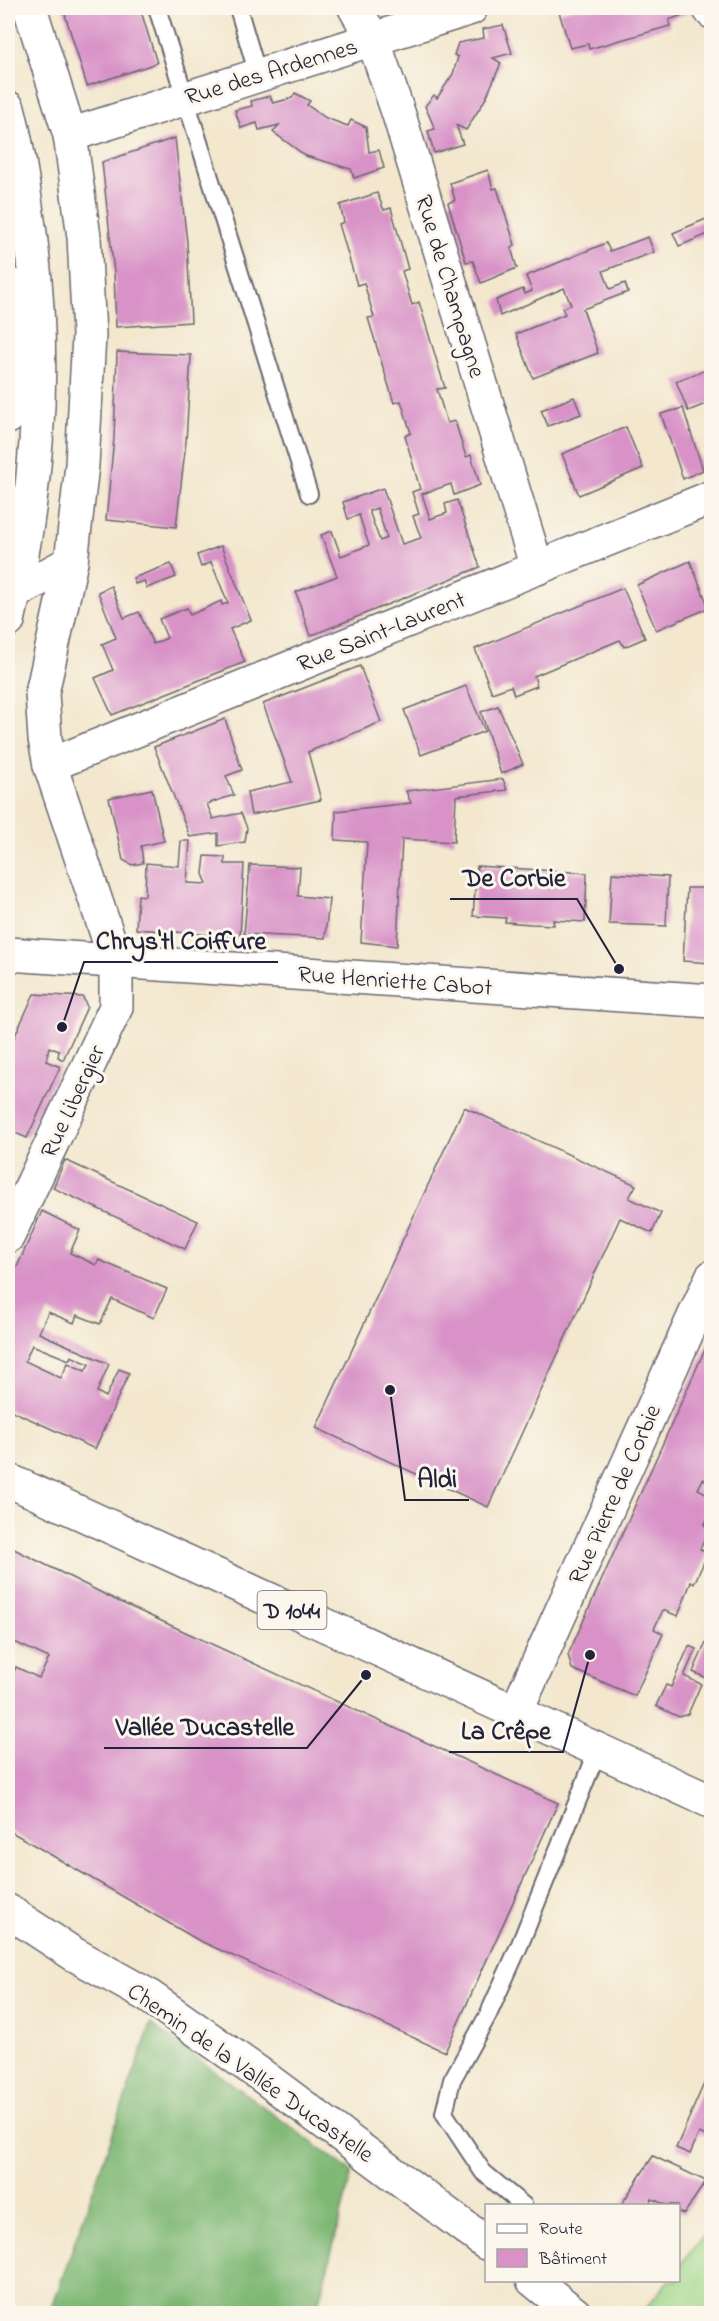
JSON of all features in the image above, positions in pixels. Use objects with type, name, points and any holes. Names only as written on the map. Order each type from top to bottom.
[{"type":"street","name":"Rue Libergier","points":[[8,1236],[116,1007],[116,961],[50,765],[45,739],[42,693],[71,562],[82,465],[89,335],[84,237],[70,135],[30,8]]},
{"type":"street","name":"Rue de Champagne","points":[[356,8],[373,39],[399,115],[537,568]]},
{"type":"street","name":"Rue des Ardennes","points":[[70,135],[471,8]]},
{"type":"street","points":[[709,8],[711,12]]},
{"type":"street","points":[[8,108],[18,144],[35,260],[39,321],[38,429],[23,556],[11,607]]},
{"type":"street","points":[[8,284],[10,308],[8,417]]},
{"type":"street","name":"Rue Saint-Laurent","points":[[50,765],[711,496]]},
{"type":"street","points":[[11,607],[71,562]]},
{"type":"street","name":"Rue Henriette Cabot","points":[[8,954],[711,1001]]},
{"type":"street","name":"Rue Pierre de Corbie","points":[[516,1712],[709,1289]]},
{"type":"street","name":"D 1044","points":[[8,1480],[711,1802]]},
{"type":"street","name":"Chemin de la Vallée Ducastelle","points":[[8,1911],[72,1953],[147,1995],[261,2075],[485,2242]]},
{"type":"street","points":[[536,2282],[575,2313]]},
{"type":"lane","points":[[157,8],[309,494]]},
{"type":"lane","points":[[238,8],[258,75]]},
{"type":"lane","points":[[523,2204],[483,2172],[444,2113],[452,2080],[488,2015],[520,1944],[598,1750]]},
{"type":"green space","points":[[151,2024],[352,2172],[316,2313],[50,2313]]},
{"type":"green space","points":[[711,2225],[711,2313],[642,2313],[667,2282],[680,2282],[680,2266]]},
{"type":"building","points":[[63,8],[140,8],[157,63],[87,86]]},
{"type":"building","points":[[572,8],[686,8],[688,13],[669,20],[670,26],[589,49],[588,44],[570,48],[559,12]]},
{"type":"building","points":[[503,25],[512,53],[493,58],[501,63],[486,98],[466,130],[456,125],[463,144],[434,153],[428,131],[435,129],[425,106],[434,95],[437,98],[453,74],[458,57],[454,55],[458,43],[484,38],[483,29]]},
{"type":"building","points":[[295,93],[310,101],[307,105],[326,118],[348,126],[351,120],[366,127],[369,152],[379,150],[384,168],[354,178],[351,169],[306,156],[273,132],[279,125],[259,130],[257,123],[241,128],[235,110],[252,106],[251,101],[270,96],[273,103],[292,98]]},
{"type":"building","points":[[175,138],[187,242],[191,322],[116,327],[114,273],[102,162]]},
{"type":"building","points":[[488,170],[493,189],[497,188],[515,245],[511,248],[517,268],[481,283],[473,261],[466,262],[448,203],[455,200],[450,183]]},
{"type":"building","points":[[377,193],[384,210],[391,208],[408,269],[402,271],[412,305],[419,302],[445,388],[437,389],[447,423],[455,421],[466,457],[471,455],[480,485],[454,495],[451,484],[422,494],[430,519],[447,513],[445,504],[457,500],[480,567],[310,636],[296,592],[337,576],[321,535],[332,531],[341,556],[369,545],[359,515],[348,519],[343,502],[383,488],[402,544],[421,538],[413,516],[419,514],[412,492],[420,489],[405,436],[411,433],[401,401],[394,403],[368,318],[374,317],[364,283],[357,285],[339,224],[344,222],[340,205]],"holes":[[[377,508],[387,538],[380,541],[369,511]]]},
{"type":"building","points":[[711,217],[711,233],[679,246],[673,233]]},
{"type":"building","points":[[648,237],[654,252],[603,271],[610,289],[625,283],[628,292],[583,309],[598,353],[533,378],[516,334],[565,314],[562,308],[571,305],[564,288],[500,316],[496,300],[523,289],[525,294],[532,291],[526,276],[606,243],[610,251]]},
{"type":"building","points":[[117,352],[191,355],[186,442],[176,527],[106,520],[114,438]]},
{"type":"building","points":[[711,368],[711,402],[688,411],[676,381]]},
{"type":"building","points":[[574,397],[581,414],[548,426],[541,410]]},
{"type":"building","points":[[683,408],[703,470],[683,479],[661,414]]},
{"type":"building","points":[[626,427],[643,468],[579,495],[562,454]]},
{"type":"building","points":[[221,546],[251,620],[230,629],[245,662],[112,715],[95,678],[113,670],[102,644],[116,638],[98,592],[111,586],[124,618],[139,612],[153,644],[167,638],[159,619],[187,608],[190,615],[221,601],[222,605],[228,603],[211,562],[201,567],[197,555]]},
{"type":"building","points":[[690,561],[709,608],[656,630],[637,585]]},
{"type":"building","points":[[171,564],[176,577],[147,588],[144,581],[135,584],[133,578]]},
{"type":"building","points":[[623,588],[645,638],[624,647],[620,640],[534,676],[537,686],[514,695],[511,686],[492,693],[475,649]]},
{"type":"building","points":[[360,666],[381,722],[308,752],[321,800],[251,815],[247,792],[292,782],[263,704]]},
{"type":"building","points":[[466,686],[485,731],[421,755],[404,710]]},
{"type":"building","points":[[498,706],[523,764],[501,774],[481,712]]},
{"type":"building","points":[[225,719],[242,770],[226,776],[234,795],[207,804],[213,819],[241,813],[247,828],[245,842],[218,846],[218,833],[190,837],[154,747]]},
{"type":"building","points":[[503,779],[507,790],[456,796],[454,842],[402,839],[397,946],[361,942],[367,842],[335,840],[336,811],[411,803],[406,791]]},
{"type":"building","points":[[152,789],[164,841],[141,846],[143,863],[132,865],[123,860],[109,798]]},
{"type":"building","points":[[181,841],[190,841],[187,883],[207,884],[203,874],[205,856],[225,857],[225,864],[244,864],[240,937],[136,929],[138,895],[145,896],[146,863],[179,866]]},
{"type":"building","points":[[250,865],[300,867],[298,896],[329,899],[325,938],[244,934]]},
{"type":"building","points":[[477,866],[587,873],[585,922],[553,920],[554,925],[531,924],[505,922],[506,918],[473,916]]},
{"type":"building","points":[[612,873],[668,877],[666,926],[609,924]]},
{"type":"building","points":[[687,888],[711,888],[711,963],[683,961]]},
{"type":"building","points":[[34,994],[83,997],[87,1007],[63,1060],[58,1057],[59,1051],[49,1047],[46,1061],[60,1067],[27,1138],[8,1130],[8,1051]]},
{"type":"building","points":[[464,1107],[636,1185],[629,1198],[661,1213],[652,1233],[620,1218],[488,1507],[316,1428]]},
{"type":"building","points":[[65,1160],[198,1221],[185,1249],[53,1188]]},
{"type":"building","points":[[42,1211],[80,1230],[70,1253],[96,1265],[99,1260],[167,1289],[154,1318],[112,1299],[100,1324],[77,1315],[74,1323],[48,1312],[39,1333],[109,1364],[97,1392],[106,1397],[119,1369],[129,1373],[95,1449],[8,1409],[8,1287]],"holes":[[[32,1345],[69,1360],[71,1356],[89,1364],[85,1371],[68,1363],[61,1378],[25,1361]]]},
{"type":"building","points":[[711,1336],[711,1454],[708,1464],[711,1465],[711,1483],[703,1479],[698,1489],[711,1496],[711,1513],[704,1525],[711,1529],[711,1539],[706,1537],[700,1549],[708,1553],[694,1584],[691,1582],[678,1616],[663,1610],[654,1629],[663,1634],[635,1696],[572,1669],[568,1655]]},
{"type":"building","points":[[8,1546],[120,1602],[558,1803],[445,2052],[198,1940],[8,1830],[8,1685],[16,1667],[39,1678],[49,1658],[8,1639]]},
{"type":"building","points":[[711,1631],[711,1680],[693,1672]]},
{"type":"building","points":[[689,1646],[696,1649],[684,1676],[701,1684],[688,1714],[679,1717],[656,1706],[666,1685],[671,1687]]},
{"type":"building","points":[[709,2072],[711,2073],[711,2138],[699,2133],[690,2154],[676,2148]]},
{"type":"building","points":[[653,2156],[706,2181],[684,2214],[680,2213],[680,2204],[664,2204],[652,2199],[649,2204],[622,2204]]},
{"type":"place","name":"De Corbie","points":[[619,969]]},
{"type":"place","name":"Chrys'tl Coiffure","points":[[62,1027]]},
{"type":"place","name":"Aldi","points":[[390,1390]]},
{"type":"place","name":"La Crêpe","points":[[590,1655]]},
{"type":"place","name":"Vallée Ducastelle","points":[[366,1675]]}]
